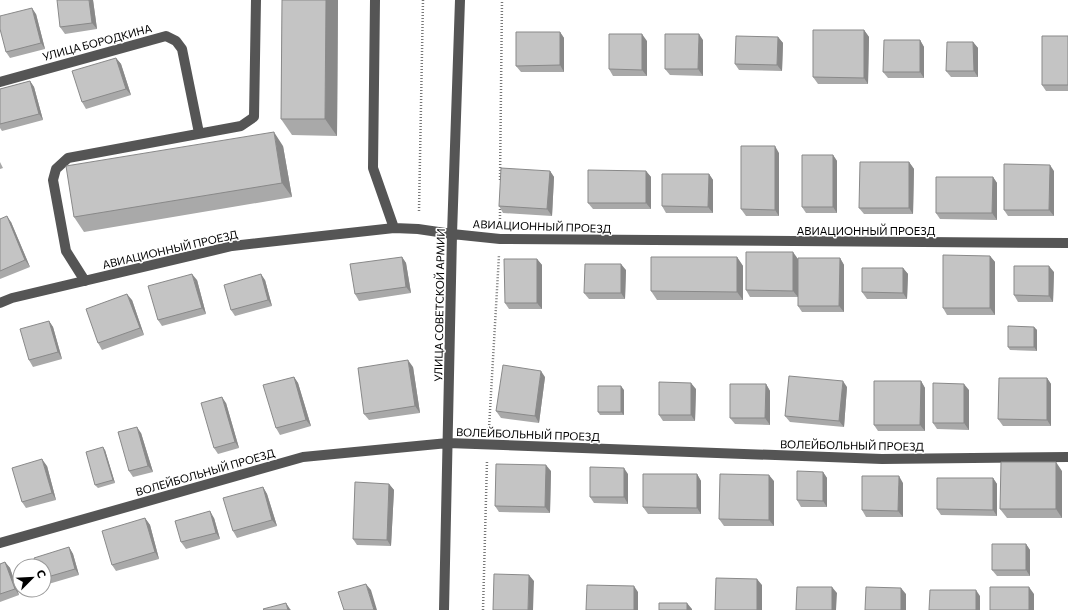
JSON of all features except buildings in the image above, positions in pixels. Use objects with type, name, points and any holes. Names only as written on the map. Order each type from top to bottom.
[{"type":"street","points":[[85,281],[66,251],[53,180],[56,169],[68,158],[241,126],[254,117],[256,0]]},
{"type":"street","points":[[375,0],[373,168],[394,228]]},
{"type":"street","name":"УЛИЦА СОВЕТСКОЙ АРМИИ","points":[[444,610],[452,234],[460,0]]},
{"type":"street","name":"УЛИЦА БОРОДКИНА","points":[[0,82],[166,36],[176,41],[182,49],[199,133]]},
{"type":"street","name":"АВИАЦИОННЫЙ ПРОЕЗД","points":[[0,303],[12,298],[232,246],[394,228],[418,229],[500,239],[1068,243]]},
{"type":"street","name":"ВОЛЕЙБОЛЬНЫЙ ПРОЕЗД","points":[[0,543],[303,457],[448,443],[882,460],[1068,457]]},
{"type":"path","points":[[418,229],[423,0]]},
{"type":"path","points":[[500,183],[502,0]]},
{"type":"path","points":[[483,610],[488,445],[500,239],[500,199]]}]
